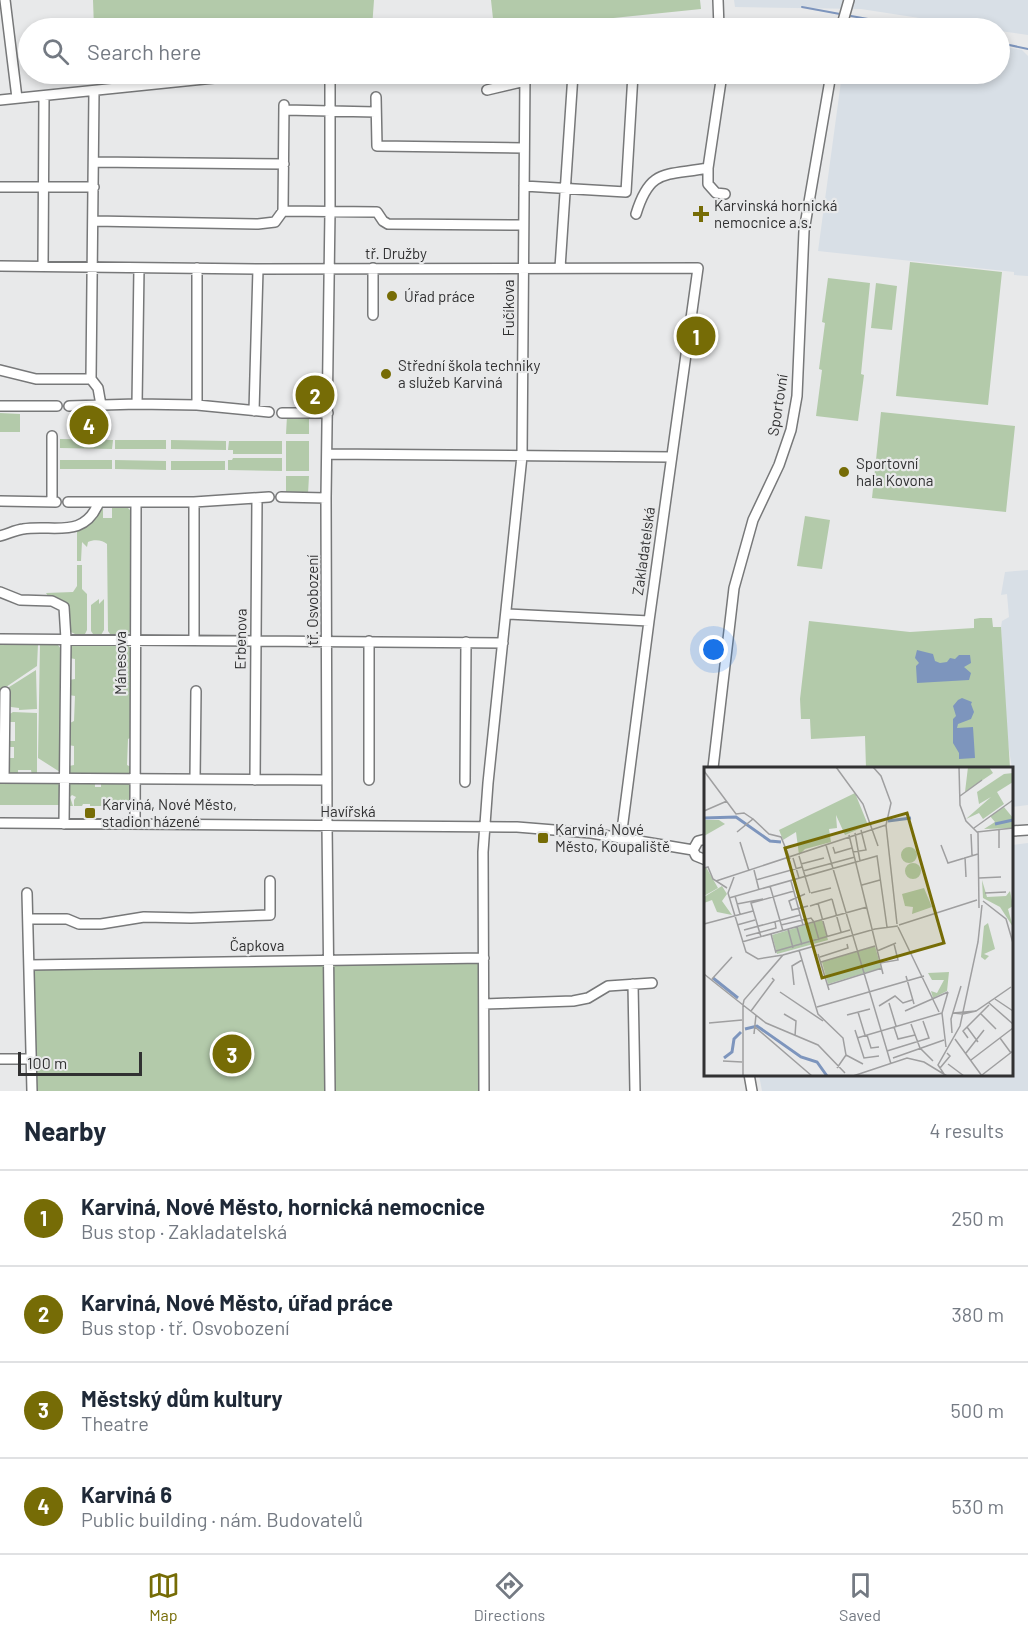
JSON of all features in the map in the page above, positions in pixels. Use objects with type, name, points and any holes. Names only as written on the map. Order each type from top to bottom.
[{"type":"street","points":[[5,0],[17,98]]},
{"type":"street","points":[[718,0],[719,18]]},
{"type":"street","points":[[844,18],[849,0]]},
{"type":"street","points":[[0,100],[159,84]]},
{"type":"street","name":"tř. Osvobození","points":[[330,84],[326,498],[330,1091]]},
{"type":"street","points":[[487,90],[505,84]]},
{"type":"street","name":"Fučíkova","points":[[484,1091],[483,852],[522,456],[525,84]]},
{"type":"street","points":[[560,268],[572,84]]},
{"type":"street","points":[[524,186],[626,192],[632,84]]},
{"type":"street","points":[[721,84],[708,168],[708,184],[716,193],[724,194]]},
{"type":"street","name":"Sportovní","points":[[713,767],[734,588],[753,520],[779,465],[792,430],[797,396],[804,231],[829,84]]},
{"type":"street","points":[[94,91],[91,379],[98,388],[101,405]]},
{"type":"street","points":[[43,266],[44,96]]},
{"type":"street","points":[[376,97],[377,146],[523,148]]},
{"type":"street","points":[[94,221],[258,224],[275,222],[283,211],[284,108],[376,112]]},
{"type":"street","points":[[94,162],[284,164]]},
{"type":"street","points":[[636,214],[642,194],[651,181],[659,177],[708,168]]},
{"type":"street","points":[[0,187],[94,187]]},
{"type":"street","points":[[283,211],[330,211]]},
{"type":"street","name":"tř. Družby","points":[[330,211],[377,212],[388,224],[523,225]]},
{"type":"street","name":"tř. Družby","points":[[0,266],[258,269],[329,267],[698,268]]},
{"type":"street","points":[[137,404],[138,268]]},
{"type":"street","points":[[197,268],[197,405]]},
{"type":"street","points":[[373,268],[373,315]]},
{"type":"street","name":"Zakladatelská","points":[[621,838],[698,268]]},
{"type":"street","points":[[254,411],[258,269]]},
{"type":"street","points":[[0,370],[36,379],[91,379]]},
{"type":"street","points":[[69,406],[197,405],[269,412]]},
{"type":"street","points":[[0,406],[57,406]]},
{"type":"street","points":[[282,412],[328,413]]},
{"type":"street","points":[[0,501],[54,502],[52,436]]},
{"type":"street","points":[[327,454],[671,457]]},
{"type":"street","points":[[68,502],[194,502],[269,497]]},
{"type":"street","points":[[281,497],[326,498]]},
{"type":"street","name":"Erbenova","points":[[255,780],[257,499]]},
{"type":"street","points":[[0,536],[22,529],[71,528],[85,523],[94,513],[99,502]]},
{"type":"street","name":"Mánesova","points":[[135,824],[136,502]]},
{"type":"street","points":[[194,502],[194,639]]},
{"type":"street","points":[[0,592],[20,600],[52,601],[64,607],[66,639],[64,824]]},
{"type":"street","points":[[507,614],[649,621]]},
{"type":"street","points":[[0,639],[503,643]]},
{"type":"street","points":[[369,641],[369,780]]},
{"type":"street","points":[[465,782],[466,642]]},
{"type":"street","points":[[195,779],[196,691]]},
{"type":"street","points":[[5,692],[2,778],[327,780]]},
{"type":"street","name":"Havířská","points":[[0,823],[485,826],[556,829],[693,850]]},
{"type":"street","points":[[1013,831],[1028,830]]},
{"type":"street","points":[[704,836],[693,850],[696,856],[704,860]]},
{"type":"street","name":"Čapkova","points":[[29,919],[67,919],[79,924],[100,924],[144,917],[270,915],[270,881]]},
{"type":"street","points":[[27,893],[32,1091]]},
{"type":"street","name":"Čapkova","points":[[30,965],[484,958]]},
{"type":"street","points":[[484,1004],[573,1001],[588,998],[608,986],[652,983]]},
{"type":"street","points":[[633,984],[635,1091]]},
{"type":"street","points":[[0,1059],[32,1059]]},
{"type":"street","points":[[749,1076],[752,1091]]},
{"type":"shaded area","points":[[734,0],[1028,0],[1028,35],[1010,32],[1010,18],[919,18],[861,9],[735,7]]},
{"type":"shaded area","points":[[1010,48],[1022,50],[1028,56],[1028,276],[1014,275],[1014,272],[818,251],[841,84],[1010,84]]},
{"type":"shaded area","points":[[1028,570],[1028,805],[1013,807],[1013,767],[1007,737],[1001,627],[1002,621],[1009,617],[1007,594],[1001,595],[1005,572]]},
{"type":"shaded area","points":[[1028,843],[1028,1091],[762,1091],[759,1076],[1013,1076],[1013,845]]},
{"type":"green space","points":[[93,0],[374,0],[373,18],[94,18]]},
{"type":"green space","points":[[491,0],[700,0],[701,9],[613,18],[493,18]]},
{"type":"green space","points":[[910,262],[1002,272],[988,405],[896,396]]},
{"type":"green space","points":[[828,278],[870,283],[861,374],[864,375],[858,421],[816,416],[825,323],[822,322]]},
{"type":"green space","points":[[876,283],[897,286],[892,330],[871,328]]},
{"type":"green space","points":[[881,412],[1015,426],[1006,512],[872,498]]},
{"type":"green space","points":[[0,413],[20,414],[20,432],[0,432]]},
{"type":"green space","points":[[287,416],[309,416],[309,434],[286,434]]},
{"type":"green space","points":[[60,439],[113,440],[112,449],[60,448]]},
{"type":"green space","points":[[115,440],[166,440],[166,449],[115,449]]},
{"type":"green space","points":[[171,440],[226,441],[226,450],[171,449]]},
{"type":"green space","points":[[229,441],[282,441],[282,454],[233,454],[233,450],[228,450]]},
{"type":"green space","points":[[286,441],[309,441],[309,471],[286,471]]},
{"type":"green space","points":[[233,458],[282,458],[282,471],[228,470],[228,460]]},
{"type":"green space","points":[[60,460],[112,460],[112,469],[60,469]]},
{"type":"green space","points":[[115,460],[166,461],[166,470],[115,469]]},
{"type":"green space","points":[[171,461],[225,461],[225,470],[171,470]]},
{"type":"green space","points":[[286,476],[309,476],[308,494],[286,494]]},
{"type":"green space","points":[[103,508],[103,518],[112,518],[112,508],[128,508],[133,513],[132,629],[128,634],[110,634],[108,631],[107,544],[93,540],[88,542],[87,547],[82,542],[81,561],[77,561],[77,529]]},
{"type":"green space","points":[[805,516],[830,520],[822,569],[797,566]]},
{"type":"green space","points":[[77,565],[82,565],[82,589],[87,594],[85,634],[71,632],[68,605],[46,593],[73,592],[77,586]]},
{"type":"green space","points":[[99,599],[99,604],[104,599],[104,630],[101,635],[93,634],[91,631],[91,605]]},
{"type":"green space","points":[[992,618],[993,627],[1001,627],[1010,767],[866,767],[865,736],[811,739],[810,719],[801,719],[800,699],[809,621],[910,632],[974,628],[974,619]]},
{"type":"green space","points":[[0,642],[38,644],[37,666],[3,687],[2,758],[0,759]]},
{"type":"green space","points":[[40,643],[57,644],[62,650],[60,772],[38,758]]},
{"type":"green space","points":[[74,643],[127,644],[132,650],[132,737],[128,739],[127,765],[131,767],[129,775],[69,774],[69,766],[74,765],[74,746],[68,745],[68,724],[74,721],[75,696],[69,695],[69,680],[75,679],[75,659],[69,658],[69,649]]},
{"type":"green space","points":[[36,670],[37,709],[19,710],[19,708],[11,707],[8,704],[6,689]]},
{"type":"green space","points":[[13,712],[37,713],[37,776],[32,776],[31,770],[18,770],[18,776],[9,773],[8,758],[14,758],[14,747],[8,747],[8,741],[15,741],[15,722],[8,722],[8,715]]},
{"type":"green space","points":[[0,780],[55,780],[61,787],[61,805],[0,805]]},
{"type":"green space","points":[[95,780],[95,787],[101,787],[101,780],[129,783],[131,806],[83,804],[74,806],[76,797],[72,795],[70,797],[73,806],[67,806],[70,783]]},
{"type":"green space","points":[[480,963],[481,1091],[37,1091],[34,968]]},
{"type":"water","points":[[917,650],[933,654],[935,661],[940,663],[947,662],[950,658],[955,659],[959,655],[970,655],[971,663],[964,667],[971,673],[969,680],[917,683],[916,666],[919,663],[915,658]]},
{"type":"water","points":[[962,698],[972,702],[974,712],[971,719],[958,724],[957,728],[973,727],[975,758],[959,759],[959,753],[953,743],[953,719],[956,716],[953,706]]},
{"type":"waterway","points":[[802,7],[840,14]]},
{"type":"waterway","points":[[851,16],[862,18]]},
{"type":"waterway","points":[[1010,45],[1028,49]]},
{"type":"place","name":"Karvinská hornická nemocnice a.s.","points":[[701,214]]},
{"type":"place","name":"Úřad práce","points":[[392,296]]},
{"type":"place","name":"Karviná, Nové Město, hornická nemocnice","points":[[696,336]]},
{"type":"place","name":"Střední škola techniky a služeb Karviná","points":[[386,374]]},
{"type":"place","name":"Karviná, Nové Město, úřad práce","points":[[315,395]]},
{"type":"place","name":"Karviná 6","points":[[89,425]]},
{"type":"place","name":"Sportovní hala Kovona","points":[[844,472]]},
{"type":"place","name":"Karviná, Nové Město, stadion házené","points":[[90,813]]},
{"type":"place","name":"Karviná, Nové Město, Koupaliště","points":[[543,838]]},
{"type":"place","name":"Městský dům kultury","points":[[232,1054]]}]
